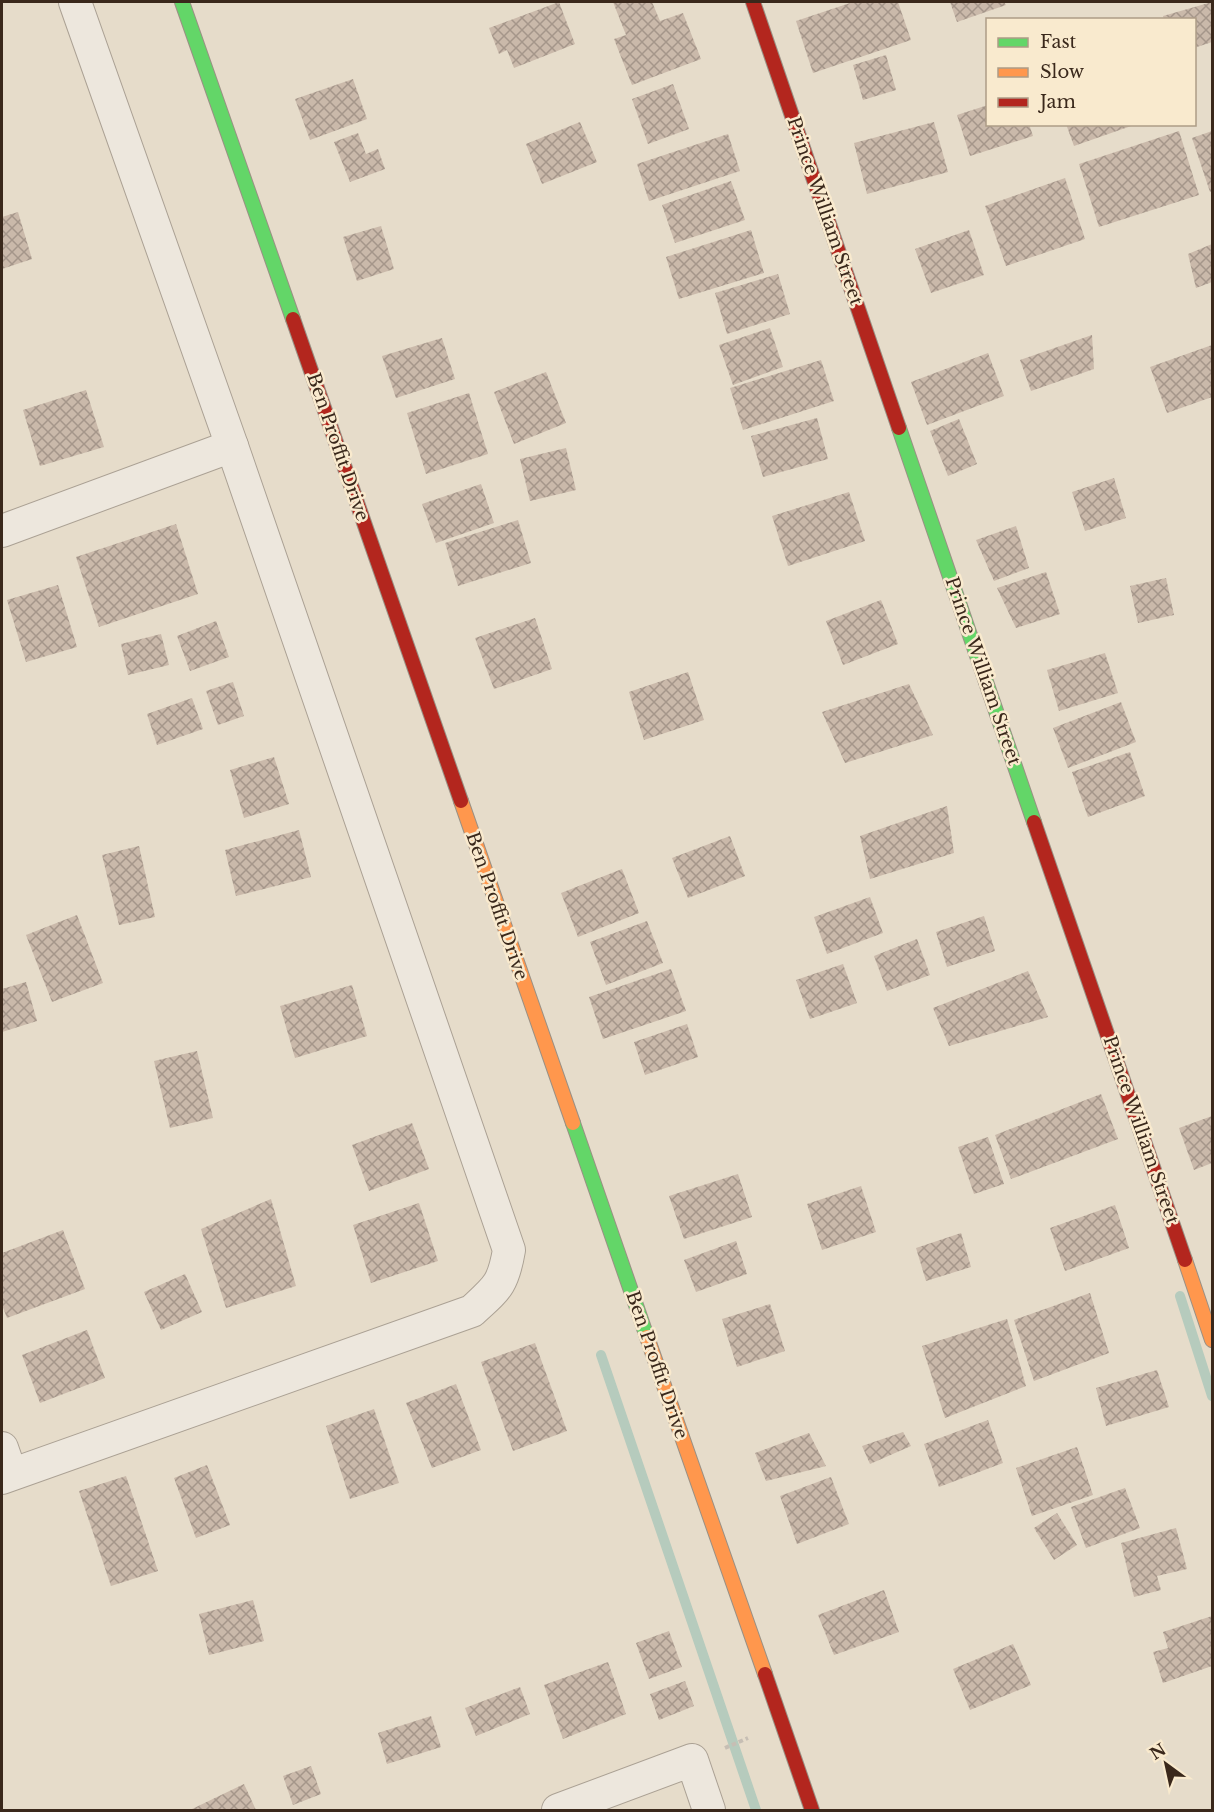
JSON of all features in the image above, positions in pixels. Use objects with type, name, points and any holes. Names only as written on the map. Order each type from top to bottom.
[{"type":"street","points":[[5,1467],[472,1311],[498,1287],[506,1269],[509,1250],[232,446],[75,2]]},
{"type":"street","name":"Ben Proffit Drive","points":[[182,2],[812,1810]]},
{"type":"street","name":"Prince William Street","points":[[753,2],[1212,1340]]},
{"type":"street","points":[[2,531],[232,446]]},
{"type":"street","points":[[558,1810],[692,1760],[709,1810]]},
{"type":"path","points":[[692,1760],[783,1725]]},
{"type":"building","points":[[559,2],[575,44],[514,68],[507,50],[499,54],[489,28]]},
{"type":"building","points":[[613,2],[652,2],[660,21],[683,13],[701,59],[632,85],[614,39],[626,35]]},
{"type":"building","points":[[853,2],[898,2],[911,40],[813,73],[796,21]]},
{"type":"building","points":[[950,2],[1004,2],[1006,5],[957,22]]},
{"type":"building","points":[[1212,2],[1212,42],[1196,47],[1196,18],[1164,18],[1163,16]]},
{"type":"building","points":[[886,55],[896,90],[863,100],[853,65]]},
{"type":"building","points":[[353,79],[367,119],[310,140],[295,99]]},
{"type":"building","points":[[673,84],[689,129],[648,144],[632,99]]},
{"type":"building","points":[[986,106],[986,126],[1030,126],[1033,136],[970,156],[957,115]]},
{"type":"building","points":[[580,122],[597,162],[542,184],[526,144]]},
{"type":"building","points":[[934,122],[948,172],[867,194],[854,143]]},
{"type":"building","points":[[1067,126],[1131,126],[1074,146]]},
{"type":"building","points":[[1179,131],[1199,195],[1099,227],[1079,164]]},
{"type":"building","points":[[1212,131],[1212,191],[1210,192],[1192,138]]},
{"type":"building","points":[[358,133],[366,154],[378,149],[385,169],[350,182],[334,142]]},
{"type":"building","points":[[728,134],[740,171],[649,201],[637,164]]},
{"type":"building","points":[[1065,178],[1085,239],[1006,266],[985,206]]},
{"type":"building","points":[[731,181],[745,220],[675,243],[662,205]]},
{"type":"building","points":[[18,212],[32,259],[2,269],[2,217]]},
{"type":"building","points":[[381,226],[394,269],[357,281],[343,237]]},
{"type":"building","points":[[751,230],[764,273],[679,299],[666,257]]},
{"type":"building","points":[[969,230],[984,275],[931,293],[915,249]]},
{"type":"building","points":[[1212,244],[1212,282],[1196,288],[1188,254]]},
{"type":"building","points":[[778,274],[790,314],[727,334],[715,293]]},
{"type":"building","points":[[770,328],[783,367],[733,385],[719,345]]},
{"type":"building","points":[[1092,335],[1094,369],[1031,391],[1020,360]]},
{"type":"building","points":[[442,338],[455,379],[396,398],[382,356]]},
{"type":"building","points":[[1212,345],[1212,397],[1167,413],[1150,367]]},
{"type":"building","points":[[988,353],[1004,396],[927,425],[911,382]]},
{"type":"building","points":[[821,360],[834,401],[743,430],[730,388]]},
{"type":"building","points":[[546,372],[566,423],[514,444],[494,392]]},
{"type":"building","points":[[86,390],[104,447],[40,466],[23,410]]},
{"type":"building","points":[[469,393],[488,454],[426,474],[407,413]]},
{"type":"building","points":[[817,418],[828,459],[763,477],[751,436]]},
{"type":"building","points":[[959,419],[977,464],[948,476],[930,431]]},
{"type":"building","points":[[566,448],[576,490],[530,501],[520,459]]},
{"type":"building","points":[[1114,478],[1126,518],[1085,531],[1072,492]]},
{"type":"building","points":[[481,484],[494,523],[436,543],[422,504]]},
{"type":"building","points":[[849,492],[865,541],[788,566],[772,516]]},
{"type":"building","points":[[518,520],[531,563],[458,586],[445,543]]},
{"type":"building","points":[[176,524],[198,594],[99,627],[76,557]]},
{"type":"building","points":[[1016,526],[1029,568],[994,581],[976,540]]},
{"type":"building","points":[[1046,572],[1060,614],[1016,628],[997,588]]},
{"type":"building","points":[[1166,578],[1174,615],[1138,623],[1130,586]]},
{"type":"building","points":[[58,585],[77,647],[26,662],[7,600]]},
{"type":"building","points":[[881,600],[898,644],[843,665],[826,621]]},
{"type":"building","points":[[535,618],[552,669],[494,689],[475,638]]},
{"type":"building","points":[[216,621],[229,657],[190,671],[177,636]]},
{"type":"building","points":[[161,634],[169,665],[128,675],[121,644]]},
{"type":"building","points":[[1105,653],[1118,693],[1059,711],[1047,670]]},
{"type":"building","points":[[688,672],[704,720],[644,740],[629,692]]},
{"type":"building","points":[[233,682],[244,716],[218,725],[206,691]]},
{"type":"building","points":[[909,684],[933,735],[845,763],[822,712]]},
{"type":"building","points":[[192,698],[203,729],[157,745],[147,714]]},
{"type":"building","points":[[1121,702],[1136,742],[1068,768],[1053,728]]},
{"type":"building","points":[[1130,752],[1145,796],[1088,817],[1072,772]]},
{"type":"building","points":[[274,757],[289,804],[244,818],[230,770]]},
{"type":"building","points":[[947,806],[954,853],[870,879],[860,836]]},
{"type":"building","points":[[299,830],[311,877],[236,896],[225,850]]},
{"type":"building","points":[[730,836],[745,876],[688,898],[672,858]]},
{"type":"building","points":[[139,846],[155,917],[119,925],[102,855]]},
{"type":"building","points":[[622,869],[639,913],[578,937],[561,893]]},
{"type":"building","points":[[870,897],[883,933],[827,954],[814,917]]},
{"type":"building","points":[[77,915],[103,983],[52,1002],[26,935]]},
{"type":"building","points":[[984,916],[995,951],[947,967],[936,932]]},
{"type":"building","points":[[647,921],[663,963],[606,985],[590,942]]},
{"type":"building","points":[[917,939],[930,975],[887,991],[874,956]]},
{"type":"building","points":[[843,964],[857,1003],[810,1019],[796,980]]},
{"type":"building","points":[[671,969],[686,1011],[603,1039],[589,997]]},
{"type":"building","points":[[1028,971],[1048,1017],[949,1046],[933,1008]]},
{"type":"building","points":[[26,982],[37,1021],[2,1032],[2,989]]},
{"type":"building","points":[[352,985],[367,1036],[295,1058],[280,1006]]},
{"type":"building","points":[[687,1024],[698,1057],[645,1075],[634,1042]]},
{"type":"building","points":[[197,1051],[213,1118],[170,1128],[154,1061]]},
{"type":"building","points":[[1101,1094],[1118,1139],[1011,1179],[995,1135]]},
{"type":"building","points":[[1212,1116],[1212,1163],[1194,1170],[1179,1128]]},
{"type":"building","points":[[412,1123],[429,1169],[369,1191],[352,1145]]},
{"type":"building","points":[[988,1137],[1004,1184],[974,1194],[958,1147]]},
{"type":"building","points":[[738,1174],[752,1217],[684,1239],[669,1196]]},
{"type":"building","points":[[861,1186],[876,1232],[822,1250],[807,1204]]},
{"type":"building","points":[[271,1199],[296,1286],[226,1308],[201,1229]]},
{"type":"building","points":[[419,1203],[438,1261],[371,1283],[353,1225]]},
{"type":"building","points":[[1115,1205],[1129,1248],[1065,1271],[1050,1228]]},
{"type":"building","points":[[63,1230],[85,1289],[7,1318],[2,1305],[2,1253]]},
{"type":"building","points":[[961,1233],[971,1267],[926,1281],[916,1248]]},
{"type":"building","points":[[736,1241],[747,1274],[696,1292],[684,1260]]},
{"type":"building","points":[[185,1274],[202,1312],[161,1330],[144,1292]]},
{"type":"building","points":[[1090,1293],[1109,1353],[1034,1381],[1014,1320]]},
{"type":"building","points":[[770,1304],[785,1351],[737,1367],[722,1319]]},
{"type":"building","points":[[1007,1319],[1026,1386],[945,1418],[922,1346]]},
{"type":"building","points":[[87,1330],[105,1378],[40,1403],[22,1355]]},
{"type":"building","points":[[535,1343],[567,1431],[513,1451],[481,1362]]},
{"type":"building","points":[[1157,1370],[1169,1407],[1106,1426],[1096,1388]]},
{"type":"building","points":[[456,1384],[481,1450],[432,1468],[406,1403]]},
{"type":"building","points":[[374,1409],[399,1483],[350,1499],[326,1426]]},
{"type":"building","points":[[988,1420],[1003,1463],[939,1487],[924,1444]]},
{"type":"building","points":[[903,1432],[911,1446],[870,1464],[862,1446]]},
{"type":"building","points":[[809,1433],[826,1466],[766,1481],[755,1453]]},
{"type":"building","points":[[1077,1447],[1093,1495],[1032,1516],[1016,1468]]},
{"type":"building","points":[[207,1465],[230,1525],[196,1538],[174,1478]]},
{"type":"building","points":[[126,1476],[158,1571],[111,1586],[79,1491]]},
{"type":"building","points":[[831,1477],[849,1524],[797,1544],[780,1496]]},
{"type":"building","points":[[1125,1488],[1140,1528],[1086,1548],[1071,1507]]},
{"type":"building","points":[[1057,1513],[1077,1545],[1054,1560],[1034,1528]]},
{"type":"building","points":[[1176,1528],[1187,1569],[1157,1576],[1161,1590],[1134,1597],[1121,1543]]},
{"type":"building","points":[[884,1590],[899,1632],[834,1655],[818,1615]]},
{"type":"building","points":[[253,1600],[264,1641],[209,1655],[199,1614]]},
{"type":"building","points":[[1212,1616],[1212,1666],[1163,1683],[1153,1652],[1168,1648],[1163,1632]]},
{"type":"building","points":[[669,1631],[682,1667],[649,1679],[636,1643]]},
{"type":"building","points":[[1013,1644],[1031,1685],[970,1710],[953,1669]]},
{"type":"building","points":[[608,1662],[626,1714],[563,1739],[544,1685]]},
{"type":"building","points":[[685,1681],[694,1706],[659,1720],[650,1694]]},
{"type":"building","points":[[520,1687],[530,1714],[476,1736],[465,1708]]},
{"type":"building","points":[[431,1716],[441,1747],[387,1764],[378,1733]]},
{"type":"building","points":[[311,1766],[321,1794],[293,1805],[283,1776]]},
{"type":"building","points":[[244,1784],[256,1810],[190,1810]]},
{"type":"waterway","points":[[1180,1296],[1212,1396]]},
{"type":"waterway","points":[[601,1355],[756,1810]]},
{"type":"traffic: fast","points":[[182,2],[293,319]]},
{"type":"traffic: fast","points":[[899,428],[1034,822]]},
{"type":"traffic: fast","points":[[573,1123],[647,1337]]},
{"type":"traffic: slow","points":[[461,801],[573,1123]]},
{"type":"traffic: slow","points":[[1185,1260],[1212,1340]]},
{"type":"traffic: slow","points":[[647,1337],[765,1674]]},
{"type":"traffic: jam","points":[[753,2],[899,428]]},
{"type":"traffic: jam","points":[[293,319],[461,801]]},
{"type":"traffic: jam","points":[[1034,822],[1185,1260]]},
{"type":"traffic: jam","points":[[765,1674],[812,1810]]}]
